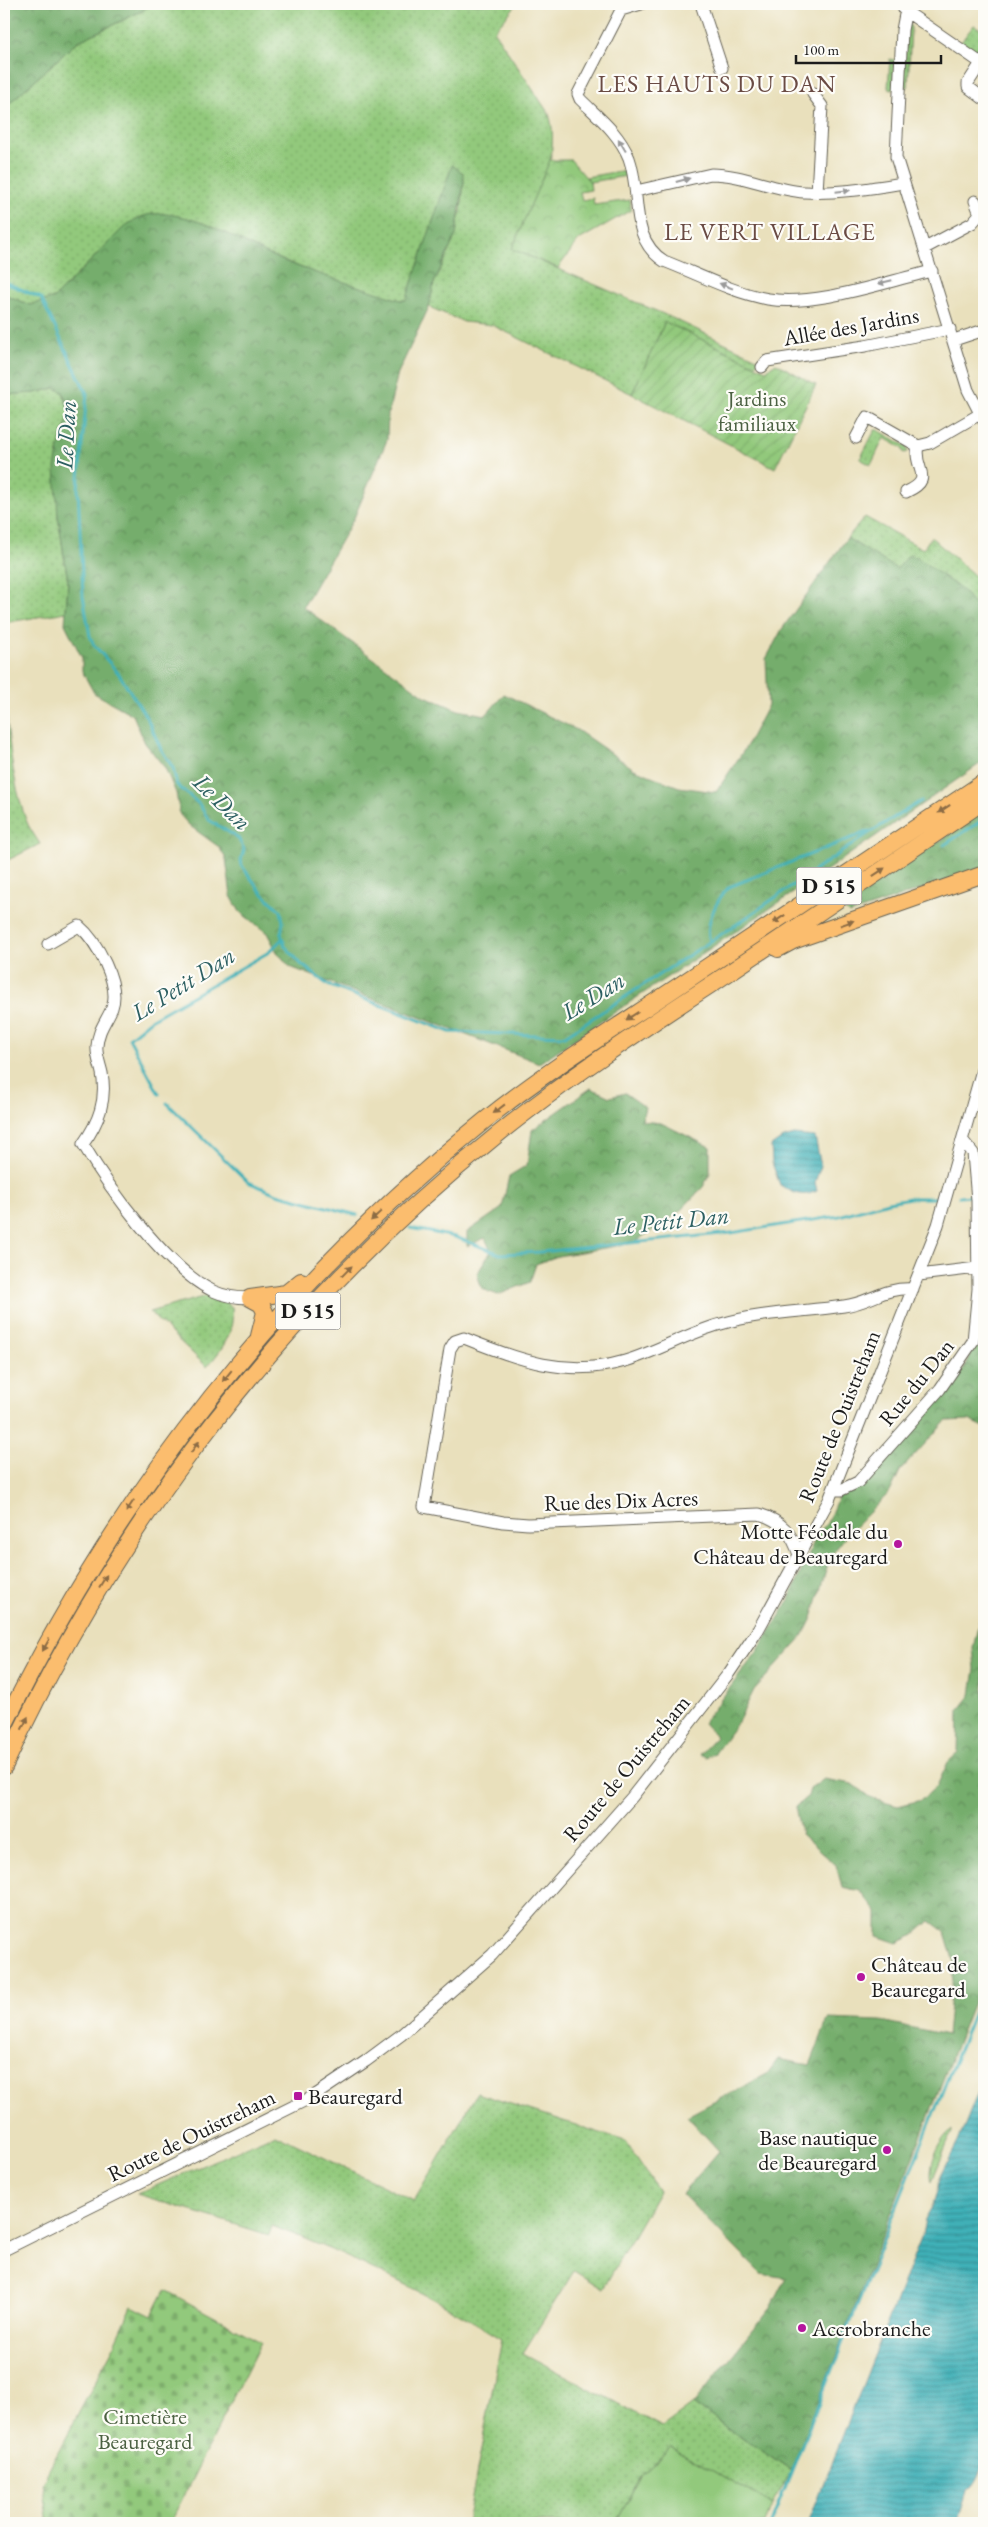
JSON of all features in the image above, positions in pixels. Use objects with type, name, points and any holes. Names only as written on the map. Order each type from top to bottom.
[{"type":"highway","name":"D 515","points":[[4,1726],[70,1602],[140,1491],[186,1429],[258,1338],[316,1276],[425,1170],[529,1086],[984,782]]},
{"type":"highway","name":"D 515","points":[[4,1768],[38,1697],[76,1626],[137,1528],[226,1406],[293,1327],[398,1220],[498,1134],[592,1064],[984,801]]},
{"type":"highway","points":[[737,967],[793,941],[984,874]]},
{"type":"highway","points":[[250,1298],[282,1294],[291,1290],[303,1279],[316,1276]]},
{"type":"highway","points":[[250,1298],[261,1304],[265,1312],[258,1338]]},
{"type":"street","points":[[641,4],[620,7],[600,52],[578,94],[622,144],[629,160],[636,191],[641,234],[655,256],[746,294],[769,299],[801,300],[932,271]]},
{"type":"street","points":[[701,4],[722,68]]},
{"type":"street","points":[[906,7],[983,61],[968,82],[968,87],[984,99]]},
{"type":"street","points":[[856,438],[866,417],[918,446],[930,443],[982,417],[968,390],[896,157],[906,7]]},
{"type":"street","points":[[813,94],[822,106],[817,192]]},
{"type":"street","points":[[636,191],[700,176],[721,174],[767,186],[817,192],[903,183]]},
{"type":"street","points":[[925,248],[972,224],[980,214],[975,201]]},
{"type":"street","name":"Allée des Jardins","points":[[762,367],[767,361],[984,330]]},
{"type":"street","points":[[906,492],[918,486],[922,479],[923,474],[916,455],[918,446]]},
{"type":"street","points":[[48,944],[79,926],[90,935],[97,946],[110,978],[113,1006],[100,1028],[97,1050],[102,1075],[102,1107],[96,1126],[83,1144],[95,1165],[153,1240],[185,1272],[212,1290],[239,1298],[250,1298]]},
{"type":"street","name":"Route de Ouistreham","points":[[4,2250],[314,2096],[401,2035],[492,1955],[632,1797],[729,1673],[758,1630],[834,1489],[938,1225],[964,1142],[984,1062]]},
{"type":"street","name":"Rue du Dan","points":[[834,1489],[841,1490],[858,1482],[940,1389],[973,1341],[977,1314],[978,1268],[974,1161],[973,1153],[964,1142]]},
{"type":"street","points":[[918,1275],[978,1268]]},
{"type":"street","name":"Rue des Dix Acres","points":[[799,1555],[795,1540],[786,1527],[774,1518],[760,1514],[528,1524],[503,1522],[424,1507],[450,1349],[455,1341],[464,1338],[527,1362],[593,1368],[627,1360],[701,1330],[750,1317],[847,1306],[892,1289],[913,1289]]},
{"type":"green space","points":[[4,4],[149,4],[144,10],[77,42],[4,108]]},
{"type":"green space","points":[[149,4],[517,4],[494,31],[549,114],[552,126],[552,149],[550,161],[512,249],[668,316],[759,359],[755,365],[665,322],[632,394],[492,325],[464,322],[429,307],[434,283],[448,254],[461,211],[464,181],[453,165],[406,300],[400,300],[312,272],[270,255],[123,228],[54,298],[30,305],[4,294],[4,108],[77,42],[144,10]]},
{"type":"green space","points":[[909,24],[911,28],[908,87],[903,87],[907,25]]},
{"type":"green space","points":[[974,25],[984,31],[984,48],[980,55],[960,43]]},
{"type":"green space","points":[[890,59],[895,60],[893,89],[888,88]]},
{"type":"green space","points":[[550,160],[571,160],[590,182],[591,190],[580,192],[582,200],[593,198],[594,205],[630,200],[631,210],[579,240],[558,268],[512,249]]},
{"type":"green space","points":[[452,165],[463,173],[464,181],[456,235],[434,283],[429,307],[398,373],[388,414],[387,440],[354,518],[303,607],[425,696],[458,710],[486,715],[504,694],[577,730],[634,769],[679,787],[716,792],[746,747],[768,705],[766,659],[782,629],[847,538],[897,569],[909,555],[918,558],[962,590],[984,615],[984,761],[817,877],[539,1063],[290,967],[277,952],[267,933],[240,912],[231,896],[226,859],[219,847],[190,826],[180,815],[176,793],[165,768],[145,743],[133,715],[94,693],[82,671],[82,658],[65,624],[68,582],[58,516],[55,468],[60,442],[70,414],[63,392],[55,388],[35,393],[4,395],[4,294],[30,305],[54,298],[123,228],[132,221],[147,215],[165,214],[179,216],[206,224],[270,255],[302,268],[400,300],[406,300]]},
{"type":"green space","points":[[626,170],[627,176],[590,182],[586,177]]},
{"type":"green space","name":"Jardins familiaux","points":[[665,322],[766,370],[776,363],[816,385],[775,468],[632,394]]},
{"type":"green space","points":[[55,388],[63,392],[70,414],[60,442],[58,516],[68,582],[66,612],[4,623],[4,395],[35,393]]},
{"type":"green space","points":[[875,430],[906,446],[908,452],[904,453],[902,448],[884,438],[871,465],[860,459]]},
{"type":"green space","points":[[865,517],[923,549],[931,537],[984,584],[984,615],[962,590],[897,570],[847,538]]},
{"type":"green space","points":[[4,682],[13,770],[26,820],[40,844],[4,862]]},
{"type":"green space","points":[[984,811],[984,868],[849,914],[842,907]]},
{"type":"green space","points":[[591,1088],[610,1097],[625,1093],[645,1107],[642,1121],[661,1123],[710,1147],[710,1173],[703,1187],[677,1214],[633,1243],[558,1256],[536,1264],[530,1282],[498,1295],[482,1289],[477,1274],[491,1251],[485,1238],[467,1246],[467,1232],[502,1208],[509,1176],[527,1165],[532,1130]]},
{"type":"green space","points":[[984,1283],[984,1427],[969,1420],[946,1421],[900,1471],[890,1492],[846,1536],[830,1557],[812,1618],[803,1636],[754,1690],[738,1722],[715,1753],[706,1757],[700,1754],[716,1737],[703,1723],[757,1652],[787,1604],[818,1533],[827,1523],[838,1497],[861,1484],[899,1446],[964,1369],[983,1329]]},
{"type":"green space","points":[[210,1295],[219,1297],[232,1307],[232,1325],[227,1340],[207,1367],[149,1312]]},
{"type":"green space","points":[[984,1600],[984,1974],[791,2471],[693,2404],[771,2307],[786,2278],[761,2274],[682,2194],[719,2151],[687,2116],[767,2074],[778,2059],[810,2065],[828,2019],[881,2021],[947,2035],[954,1963],[945,1932],[930,1921],[914,1935],[897,1943],[877,1936],[877,1912],[860,1891],[842,1887],[836,1865],[801,1834],[795,1807],[808,1796],[810,1789],[824,1779],[853,1784],[873,1799],[898,1806],[921,1800],[937,1786],[948,1762],[958,1753],[959,1710],[971,1695],[975,1669],[973,1648]]},
{"type":"green space","points":[[477,2093],[625,2141],[659,2191],[603,2289],[574,2271],[523,2353],[662,2427],[693,2404],[791,2471],[772,2505],[671,2447],[641,2476],[616,2523],[467,2523],[502,2339],[475,2322],[390,2277],[272,2226],[269,2235],[137,2194],[275,2134],[414,2201]]},
{"type":"green space","points":[[952,2130],[932,2181],[931,2168],[936,2153]]},
{"type":"green space","name":"Cimetière Beauregard","points":[[165,2290],[261,2342],[170,2523],[48,2523],[42,2483],[115,2344],[132,2306],[152,2316]]},
{"type":"green space","points":[[671,2447],[772,2505],[765,2523],[616,2523],[641,2476]]},
{"type":"water","points":[[794,1135],[815,1137],[821,1166],[815,1182],[817,1191],[812,1193],[798,1194],[780,1185],[772,1163],[771,1146],[781,1139]]},
{"type":"water","points":[[984,2077],[984,2461],[980,2474],[976,2482],[967,2491],[957,2523],[808,2523],[922,2235],[925,2219],[933,2205],[941,2175],[958,2142]]},
{"type":"waterway","name":"Le Dan","points":[[4,282],[41,298],[87,394],[78,488],[83,596],[90,636],[94,645],[119,674],[147,718],[161,749],[173,768],[177,785],[199,804],[209,820],[238,838],[244,849],[241,860],[242,866],[262,893],[281,911],[283,922],[281,934],[285,946],[301,964],[328,985],[450,1032],[565,1036],[737,924],[869,833],[921,801]]},
{"type":"waterway","name":"Le Dan","points":[[944,845],[984,819]]},
{"type":"waterway","name":"Le Dan","points":[[710,941],[710,920],[720,898],[729,887],[869,831]]},
{"type":"waterway","name":"Le Petit Dan","points":[[159,1094],[129,1038],[152,1019],[269,952],[282,939]]},
{"type":"waterway","name":"Le Petit Dan","points":[[167,1103],[248,1182],[277,1194],[357,1215]]},
{"type":"waterway","name":"Le Petit Dan","points":[[959,1197],[970,1196]]},
{"type":"waterway","name":"Le Petit Dan","points":[[410,1228],[455,1237],[500,1254],[540,1252],[731,1233],[839,1216],[888,1202],[910,1198],[937,1198]]},
{"type":"waterway","points":[[771,2523],[984,1987]]},
{"type":"place","name":"Motte Féodale du Château de Beauregard","points":[[898,1544]]},
{"type":"place","name":"Château de Beauregard","points":[[861,1977]]},
{"type":"place","name":"Beauregard","points":[[298,2096]]},
{"type":"place","name":"Base nautique de Beauregard","points":[[887,2150]]},
{"type":"place","name":"Accrobranche","points":[[802,2328]]},
{"type":"district","name":"LES HAUTS DU DAN","points":[[717,84]]},
{"type":"district","name":"LE VERT VILLAGE","points":[[770,232]]}]
